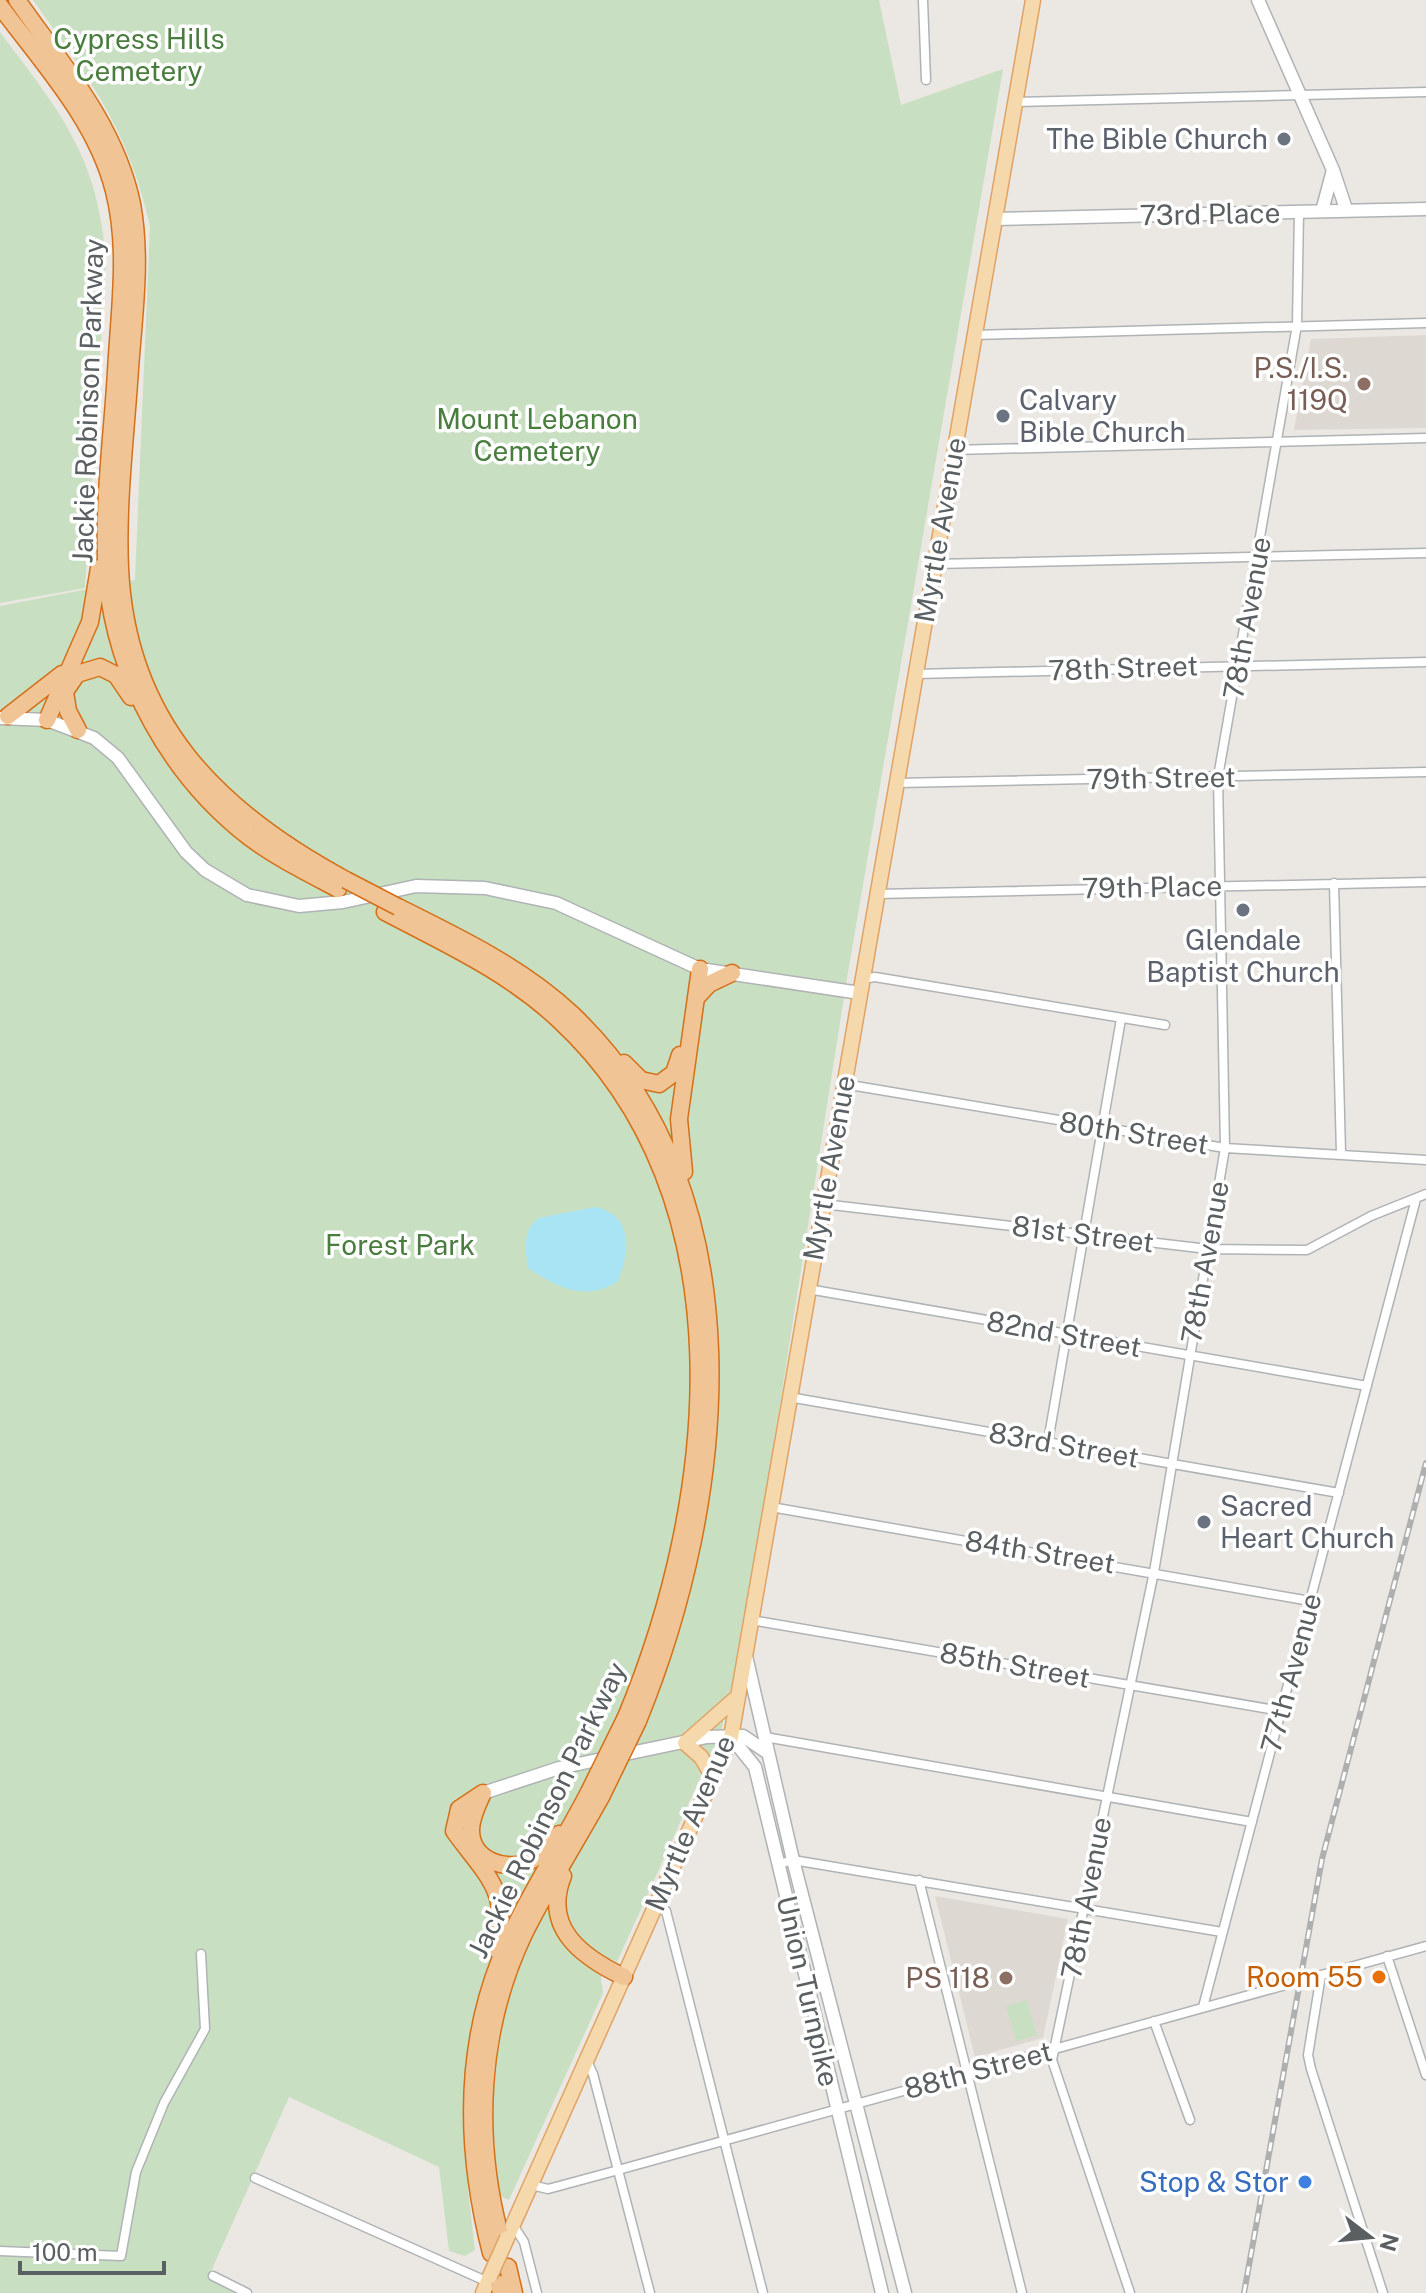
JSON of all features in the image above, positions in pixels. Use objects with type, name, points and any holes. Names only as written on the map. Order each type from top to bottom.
[{"type":"highway","name":"Jackie Robinson Parkway","points":[[17,0],[98,117],[118,157],[131,202],[136,271],[119,552],[127,622],[143,674],[176,738],[221,795],[276,841],[342,884]]},
{"type":"highway","name":"Jackie Robinson Parkway","points":[[0,6],[84,121],[110,177],[118,208],[122,269],[108,511],[108,581],[128,667],[156,730],[191,781],[236,826],[267,849],[392,910],[501,973],[572,1033],[630,1107],[656,1156],[674,1206],[689,1274],[697,1343],[695,1444],[682,1537],[670,1590],[632,1719]]},
{"type":"highway","points":[[51,721],[67,671],[93,613],[108,511]]},
{"type":"highway","points":[[51,721],[65,692],[81,671],[95,667],[108,670],[120,679],[156,730]]},
{"type":"highway","points":[[4,717],[67,671]]},
{"type":"highway","points":[[65,692],[68,711],[78,730]]},
{"type":"highway","name":"Jackie Robinson Parkway","points":[[392,910],[495,956],[574,1016],[611,1058],[647,1111],[674,1167],[690,1214],[706,1304],[710,1375],[708,1442],[684,1583],[664,1652],[595,1795],[580,1835],[523,1938],[493,2026],[484,2092],[483,2131],[490,2197],[506,2233]]},
{"type":"highway","points":[[690,1214],[679,1127],[696,998],[696,968]]},
{"type":"highway","points":[[574,1016],[606,1042],[637,1077],[650,1084],[663,1083],[678,1064],[696,968]]},
{"type":"highway","points":[[696,998],[709,984],[732,973]]},
{"type":"highway","points":[[483,1793],[473,1818],[472,1840],[483,1856],[504,1866],[524,1863],[539,1854],[581,1808]]},
{"type":"highway","points":[[483,1793],[459,1809],[454,1820],[454,1831],[494,1886],[502,1909],[502,1927],[489,1993]]},
{"type":"highway","name":"Jackie Robinson Parkway","points":[[491,2253],[476,2186],[470,2123],[474,2066],[489,1993],[522,1913],[581,1808],[595,1795]]},
{"type":"highway","points":[[580,1835],[560,1886],[558,1911],[562,1928],[581,1953],[624,1977]]},
{"type":"highway","points":[[508,2267],[514,2293]]},
{"type":"main road","name":"Myrtle Avenue","points":[[492,2286],[506,2233],[531,2185],[731,1737],[1033,0]]},
{"type":"main road","points":[[1258,0],[1333,170],[1346,209]]},
{"type":"main road","points":[[1322,211],[1333,170]]},
{"type":"main road","name":"73rd Place","points":[[994,219],[1426,209]]},
{"type":"main road","points":[[4,717],[51,721],[78,730],[118,758],[186,852],[205,870],[247,895],[299,906],[343,902],[416,886],[451,885],[508,891],[556,903],[696,968],[861,986]]},
{"type":"main road","name":"Union Turnpike","points":[[744,1651],[793,1860],[905,2293]]},
{"type":"main road","points":[[685,1743],[736,1697]]},
{"type":"main road","points":[[483,1793],[559,1768],[685,1743],[743,1736],[768,1753]]},
{"type":"main road","name":"Union Turnpike","points":[[731,1737],[755,1767],[882,2293]]},
{"type":"main road","points":[[685,1743],[701,1757],[713,1777]]},
{"type":"street","points":[[923,0],[926,80]]},
{"type":"street","points":[[1014,102],[1426,92]]},
{"type":"street","name":"78th Avenue","points":[[1130,2293],[1053,2063],[1154,1572],[1225,1148],[1218,777],[1259,557],[1297,325],[1299,212]]},
{"type":"street","points":[[974,335],[1426,323]]},
{"type":"street","points":[[954,450],[1426,438]]},
{"type":"street","points":[[935,564],[1426,553]]},
{"type":"street","name":"78th Street","points":[[915,674],[1426,662]]},
{"type":"street","name":"79th Street","points":[[897,783],[1426,772]]},
{"type":"street","name":"79th Place","points":[[877,894],[1426,882]]},
{"type":"street","points":[[1334,883],[1341,1154]]},
{"type":"street","points":[[861,986],[875,977],[1165,1025]]},
{"type":"street","points":[[1048,1442],[1121,1019]]},
{"type":"street","name":"80th Street","points":[[844,1084],[1225,1148],[1423,1160]]},
{"type":"street","name":"81st Street","points":[[823,1204],[1208,1249],[1310,1250],[1371,1216],[1426,1194]]},
{"type":"street","name":"77th Avenue","points":[[1203,2007],[1416,1199]]},
{"type":"street","name":"82nd Street","points":[[808,1289],[1367,1386]]},
{"type":"street","name":"83rd Street","points":[[789,1397],[1339,1493]]},
{"type":"street","name":"84th Street","points":[[770,1507],[1310,1601]]},
{"type":"street","name":"85th Street","points":[[750,1619],[1281,1711]]},
{"type":"street","points":[[765,1737],[1252,1822]]},
{"type":"street","points":[[779,1864],[793,1860],[1222,1932]]},
{"type":"street","points":[[919,1880],[1022,2293]]},
{"type":"street","points":[[656,1904],[666,1911],[763,2293]]},
{"type":"street","name":"88th Street","points":[[531,2185],[548,2189],[1426,1946]]},
{"type":"street","points":[[1,2253],[121,2256],[136,2172],[164,2103],[205,2029],[201,1954]]},
{"type":"street","points":[[1387,1956],[1426,2075]]},
{"type":"street","points":[[1321,1975],[1308,2055],[1383,2293]]},
{"type":"street","points":[[1154,2021],[1190,2120]]},
{"type":"street","points":[[586,2060],[619,2170],[650,2293]]},
{"type":"street","points":[[255,2178],[492,2286]]},
{"type":"street","points":[[506,2233],[524,2242],[537,2293]]},
{"type":"street","points":[[213,2276],[247,2293]]},
{"type":"shaded area","name":"P.S./I.S. 119Q","points":[[1426,335],[1426,428],[1294,430],[1311,339]]},
{"type":"shaded area","name":"PS 118","points":[[935,1896],[1068,1919],[1043,2038],[975,2057]]},
{"type":"green space","name":"Forest Park","points":[[33,0],[879,0],[901,105],[1003,69],[848,972],[746,1619],[721,1732],[617,1962],[610,1959],[601,1978],[603,1993],[509,2200],[467,2181],[475,2250],[465,2256],[449,2251],[439,2167],[289,2097],[208,2278],[238,2293],[0,2293],[0,606],[135,580],[150,226],[130,161],[105,106]]},
{"type":"green space","name":"Cypress Hills Cemetery","points":[[0,32],[41,87],[73,138],[95,192],[106,261],[85,588],[0,603]]},
{"type":"green space","points":[[1027,2000],[1037,2035],[1016,2041],[1006,2006]]},
{"type":"water","points":[[595,1207],[616,1218],[626,1236],[625,1259],[617,1282],[593,1291],[571,1290],[528,1268],[527,1234],[539,1218]]},
{"type":"railway","points":[[1244,2293],[1322,1859],[1426,1463]]},
{"type":"place","name":"The Bible Church","points":[[1284,139]]},
{"type":"place","name":"P.S./I.S. 119Q","points":[[1364,384]]},
{"type":"place","name":"Calvary Bible Church","points":[[1003,416]]},
{"type":"place","name":"Glendale Baptist Church","points":[[1243,910]]},
{"type":"place","name":"Sacred Heart Church","points":[[1204,1522]]},
{"type":"place","name":"Room 55","points":[[1379,1977]]},
{"type":"place","name":"PS 118","points":[[1006,1978]]},
{"type":"place","name":"Stop & Stor","points":[[1305,2182]]},
{"type":"park label","name":"Mount Lebanon Cemetery","points":[[537,435]]}]
